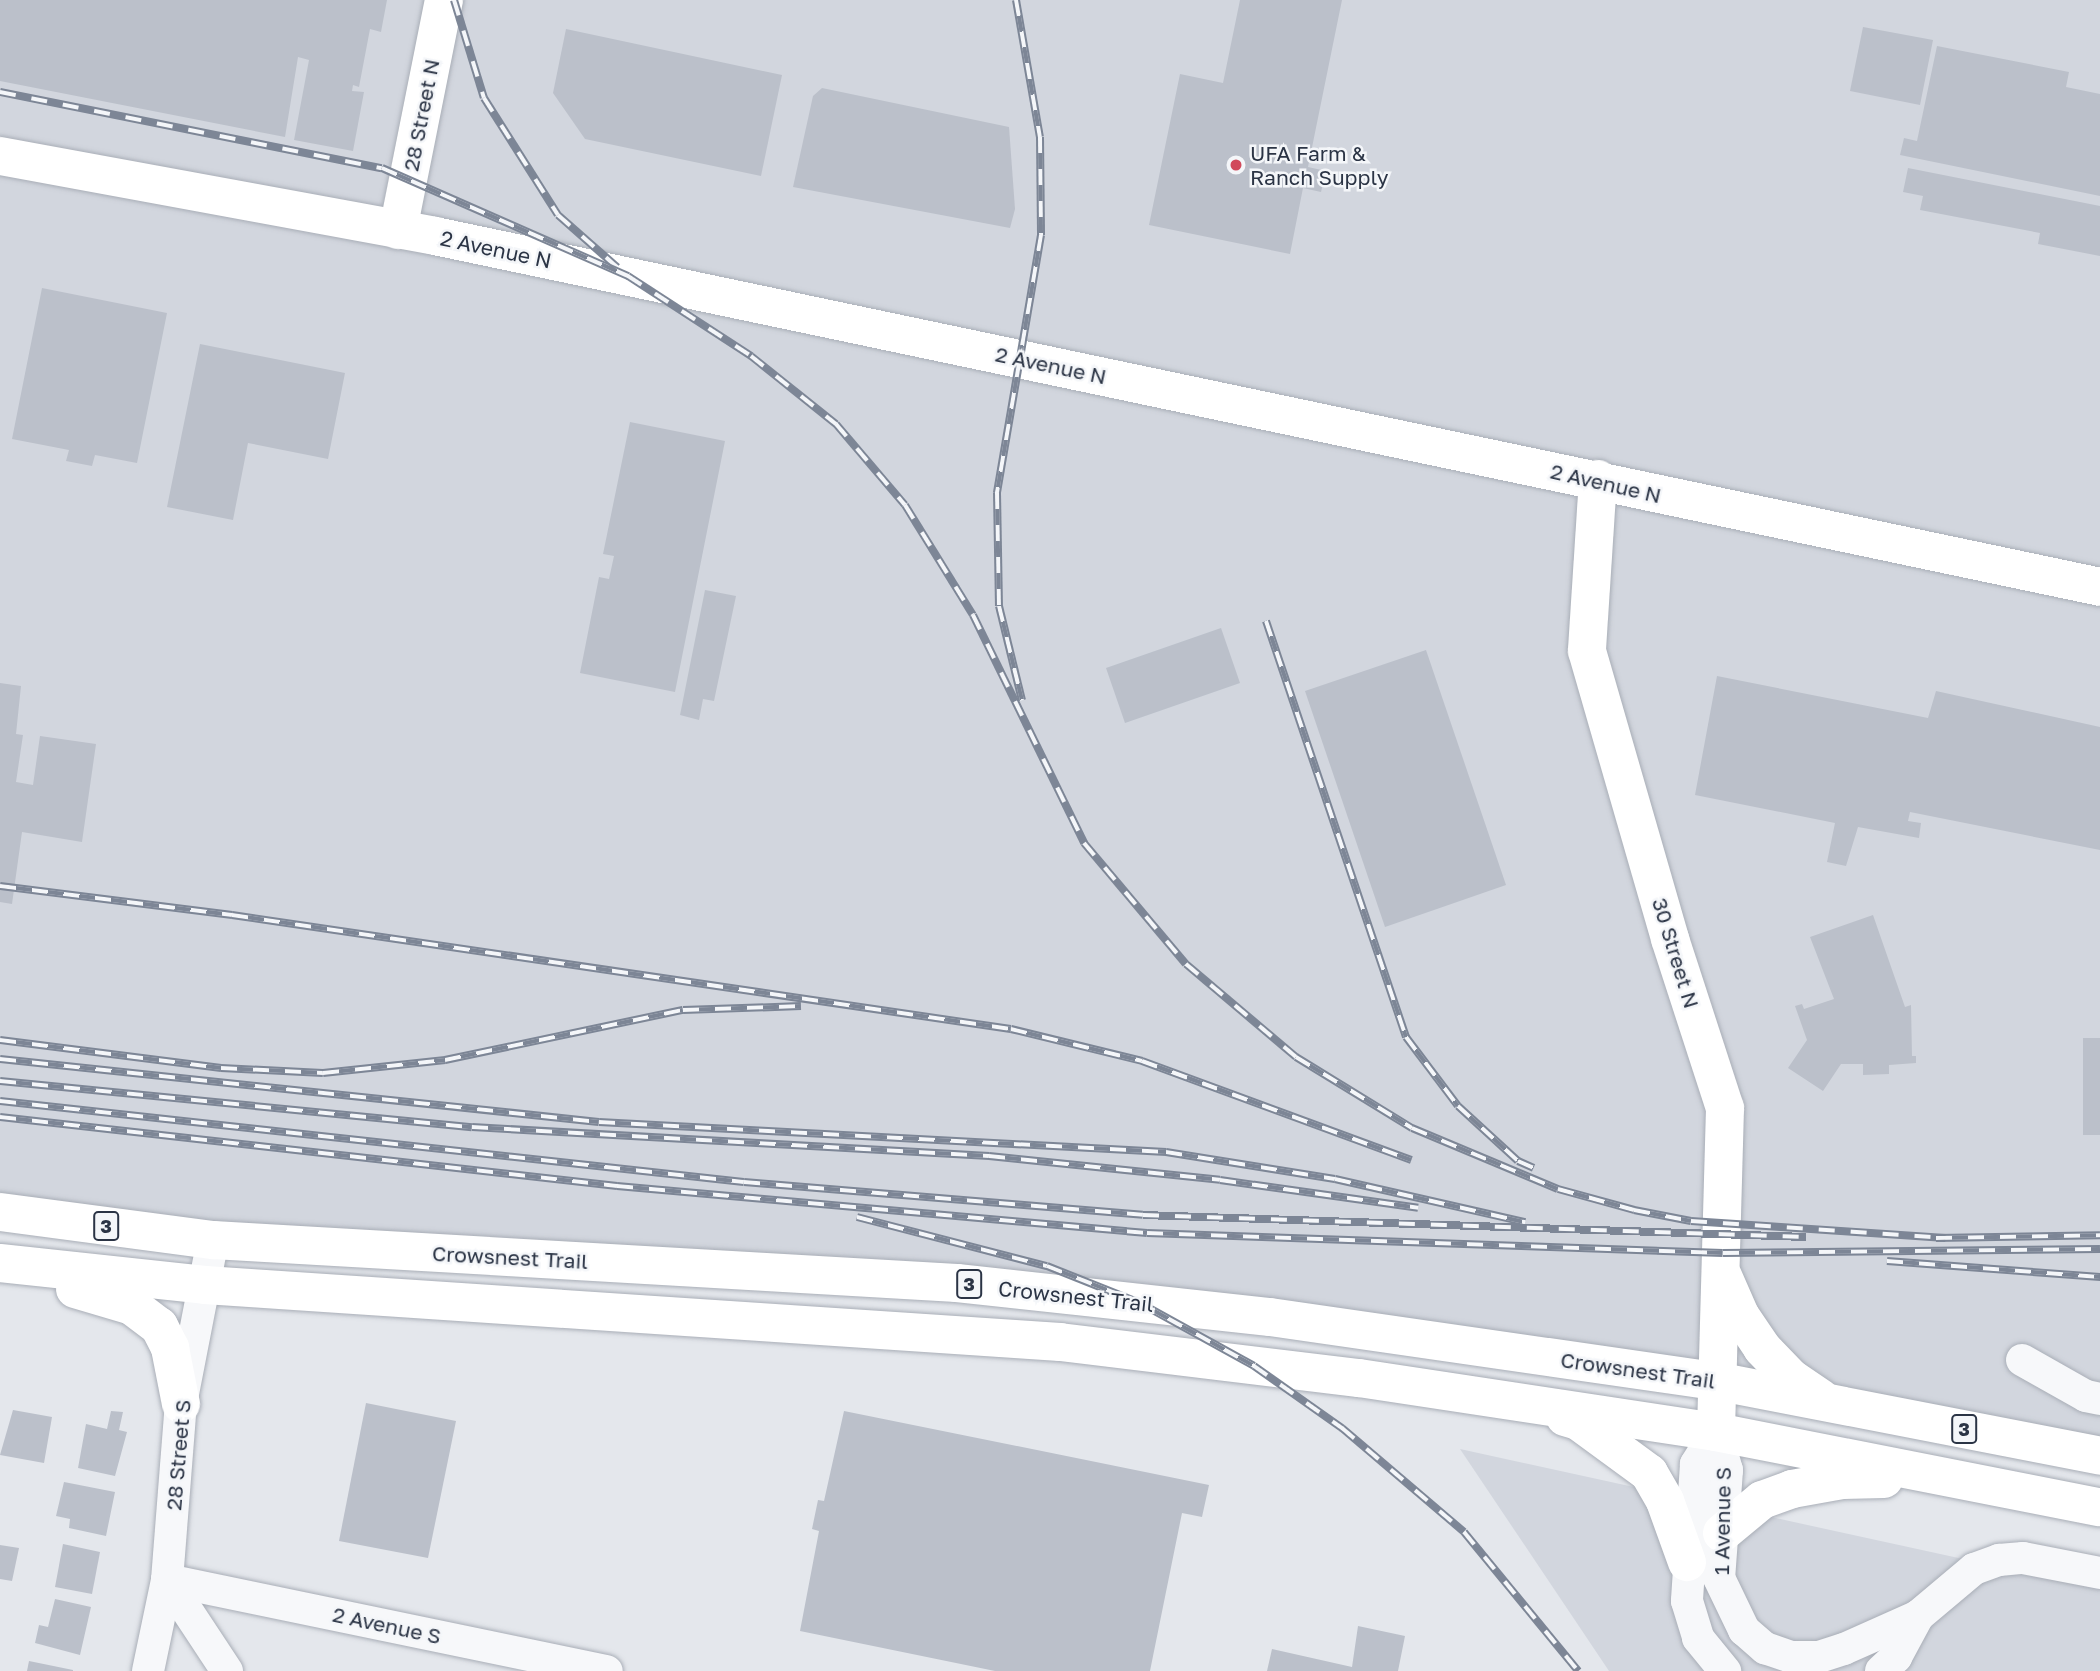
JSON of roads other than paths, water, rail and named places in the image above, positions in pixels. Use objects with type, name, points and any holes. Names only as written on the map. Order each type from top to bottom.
[{"type":"main road","name":"28 Street N","points":[[398,230],[444,0]]},
{"type":"main road","name":"2 Avenue N","points":[[0,156],[398,230],[1598,480],[1699,505],[2100,586]]},
{"type":"main road","name":"30 Street N","points":[[1598,480],[1587,651],[1670,939],[1725,1108],[1721,1382],[1716,1432]]},
{"type":"main road","name":"Crowsnest Trail","points":[[0,1212],[213,1240],[998,1287],[1270,1317],[1721,1382],[2100,1456]]},
{"type":"main road","points":[[9,1264],[147,1315],[170,1348],[181,1404]]},
{"type":"main road","name":"3","points":[[9,1264],[205,1285],[1060,1342],[1516,1402],[1716,1432],[2100,1507]]},
{"type":"main road","points":[[1723,1276],[1740,1315],[1762,1348],[1791,1378],[1829,1403]]},
{"type":"main road","points":[[1516,1402],[1578,1421],[1649,1473],[1665,1501],[1687,1562]]},
{"type":"main road","points":[[1722,1533],[1762,1500],[1792,1489],[1842,1480],[1953,1478]]},
{"type":"street","name":"28 Street S","points":[[148,1671],[167,1580],[181,1404],[213,1240]]},
{"type":"street","points":[[2022,1360],[2086,1396],[2100,1399]]},
{"type":"street","name":"1 Avenue S","points":[[1716,1432],[1727,1470],[1719,1578],[1744,1630],[1765,1648],[1791,1657],[1819,1657],[1917,1616],[1974,1569],[1999,1560],[2023,1558],[2100,1573]]},
{"type":"street","name":"1 Avenue S","points":[[1716,1432],[1696,1464],[1686,1601],[1698,1638],[1725,1671]]},
{"type":"street","points":[[167,1580],[227,1671]]},
{"type":"street","name":"2 Avenue S","points":[[167,1580],[607,1671]]},
{"type":"street","name":"1 Avenue S","points":[[1881,1671],[1896,1657],[1917,1616]]},
{"type":"railway","points":[[454,0],[484,98],[558,215],[617,267]]},
{"type":"railway","points":[[1016,0],[1040,137],[1041,235],[997,493],[999,606],[1022,700]]},
{"type":"railway","points":[[0,92],[382,168],[628,276],[751,356],[836,424],[905,505],[973,615],[1084,843],[1186,964],[1296,1057],[1412,1128],[1558,1189],[1634,1210],[1691,1221],[1945,1238]]},
{"type":"railway","points":[[1266,621],[1406,1037],[1458,1106],[1518,1161],[1534,1168]]},
{"type":"railway","points":[[0,886],[232,915],[1011,1029],[1142,1061],[1411,1160]]},
{"type":"railway","points":[[0,1040],[221,1068],[323,1073],[445,1060],[683,1010],[801,1006]]},
{"type":"railway","points":[[0,1059],[599,1122],[1166,1152],[1335,1179],[1525,1222]]},
{"type":"railway","points":[[0,1081],[472,1127],[989,1156],[1220,1180],[1418,1208]]},
{"type":"railway","points":[[0,1101],[744,1182],[1143,1215],[1806,1237]]},
{"type":"railway","points":[[0,1117],[617,1186],[1147,1233],[1723,1253],[2100,1249]]},
{"type":"railway","points":[[857,1217],[1047,1266],[1140,1303],[1254,1366],[1342,1428],[1464,1532],[1578,1671]]},
{"type":"railway","points":[[1936,1238],[2100,1235]]},
{"type":"railway","points":[[1887,1261],[2100,1277]]},
{"type":"place","name":"UFA Farm & Ranch Supply","points":[[1236,165]]}]
